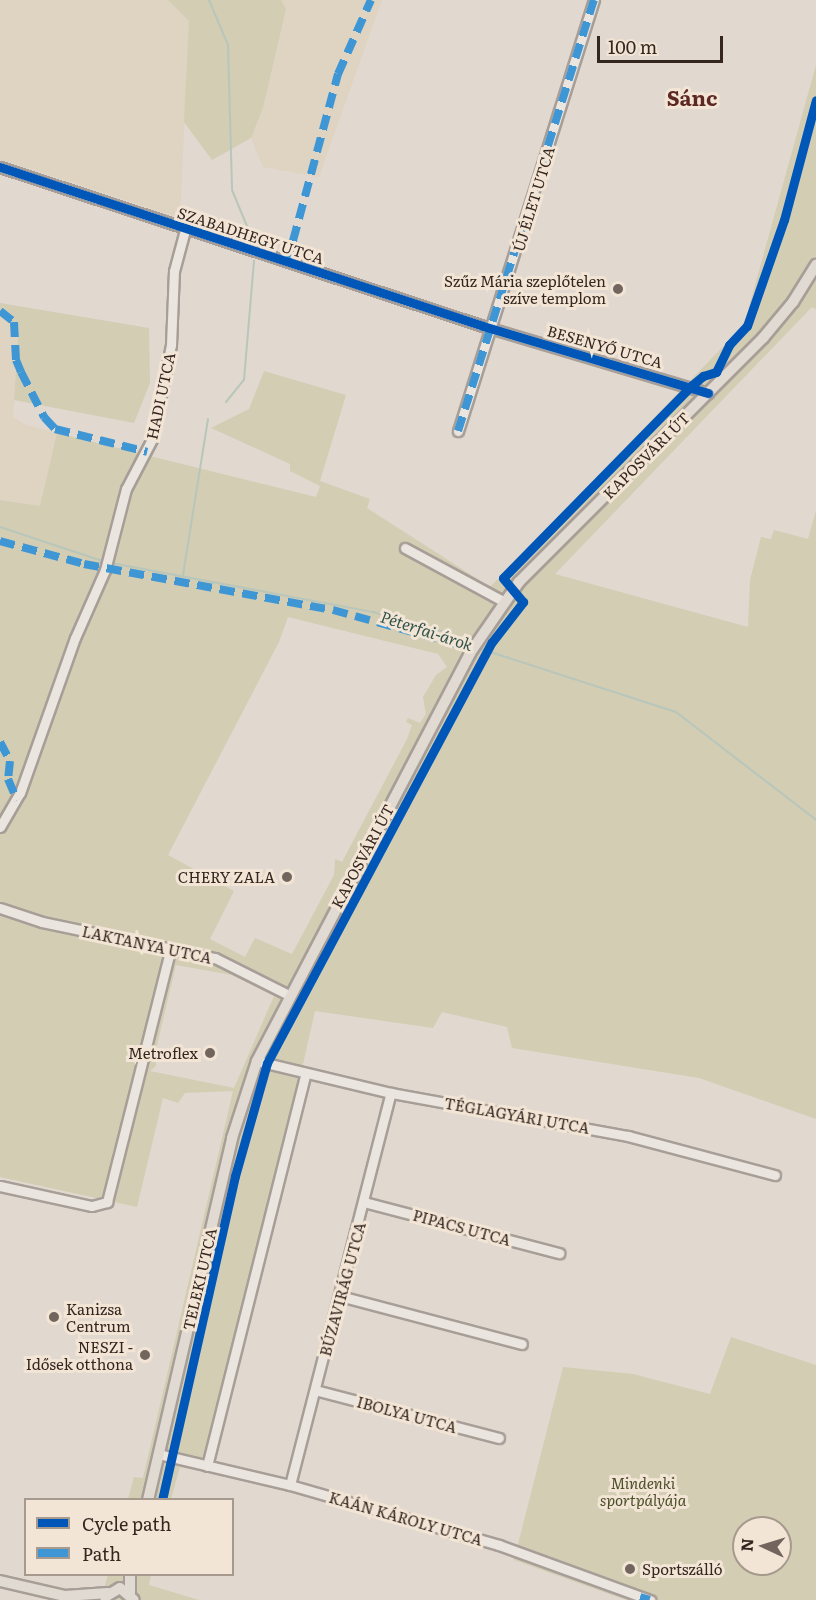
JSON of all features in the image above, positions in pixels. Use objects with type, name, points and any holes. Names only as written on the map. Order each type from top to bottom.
[{"type":"main road","name":"KAPOSVÁRI ÚT","points":[[257,1061],[289,994],[473,648],[502,602],[785,313],[816,265]]},
{"type":"main road","name":"TELEKI UTCA","points":[[148,1498],[232,1138],[257,1061]]},
{"type":"main road","points":[[109,1594],[124,1576]]},
{"type":"main road","points":[[65,1596],[109,1594],[132,1596],[130,1576]]},
{"type":"main road","points":[[0,1581],[76,1600]]},
{"type":"street","name":"ÚJ ÉLET UTCA","points":[[458,431],[493,329],[594,0]]},
{"type":"street","name":"SZABADHEGY UTCA","points":[[0,167],[185,230],[493,329]]},
{"type":"street","name":"HADI UTCA","points":[[0,827],[20,793],[75,638],[110,556],[126,489],[147,452],[158,419],[171,345],[174,271],[185,230]]},
{"type":"street","name":"BESENYŐ UTCA","points":[[493,329],[708,393]]},
{"type":"street","points":[[405,548],[502,602]]},
{"type":"street","name":"LAKTANYA UTCA","points":[[0,908],[42,922],[171,948],[226,962],[289,994]]},
{"type":"street","points":[[0,1186],[92,1206],[107,1202],[171,948]]},
{"type":"street","name":"TÉGLAGYÁRI UTCA","points":[[257,1061],[391,1093],[627,1136],[775,1175]]},
{"type":"street","points":[[207,1466],[306,1073]]},
{"type":"street","name":"BÚZAVIRÁG UTCA","points":[[290,1485],[391,1093]]},
{"type":"street","name":"PIPACS UTCA","points":[[364,1202],[559,1253]]},
{"type":"street","points":[[340,1296],[522,1344]]},
{"type":"street","name":"IBOLYA UTCA","points":[[315,1390],[499,1438]]},
{"type":"street","name":"KAÁN KÁROLY UTCA","points":[[158,1454],[290,1485],[499,1545],[643,1599]]},
{"type":"shaded area","points":[[0,0],[168,0],[189,21],[180,218],[0,159]]},
{"type":"shaded area","points":[[281,0],[382,0],[319,177],[263,167],[251,138],[263,108],[286,9]]},
{"type":"shaded area","points":[[0,316],[19,327],[13,417],[26,425],[57,433],[40,506],[0,500]]},
{"type":"green space","points":[[168,0],[281,0],[286,9],[263,108],[251,138],[212,160],[184,122],[189,21]]},
{"type":"green space","points":[[816,65],[816,309],[812,307],[555,574],[748,627],[750,580],[761,537],[771,539],[774,530],[808,539],[816,511],[816,1119],[699,1078],[512,1048],[507,1027],[442,1012],[433,1028],[315,1011],[210,1473],[180,1467],[171,1498],[128,1498],[134,1477],[143,1478],[233,1091],[185,1093],[178,1103],[163,1098],[137,1207],[0,1177],[0,500],[40,506],[57,433],[316,497],[320,486],[290,471],[290,464],[211,428],[249,409],[264,371],[346,395],[320,481],[370,499],[367,508],[490,587],[744,325]],"holes":[[[288,617],[438,654],[447,667],[436,675],[423,697],[426,714],[420,723],[408,718],[406,722],[412,725],[407,739],[342,862],[335,859],[334,875],[292,954],[255,938],[245,957],[210,939],[234,891],[168,855],[279,642]],[[176,965],[232,975],[274,996],[234,1088],[150,1071],[156,1066],[155,1054]]]},
{"type":"green space","points":[[0,303],[149,328],[150,383],[134,423],[14,400],[19,327],[0,316]]},
{"type":"green space","name":"Mindenki sportpályája","points":[[731,1337],[816,1365],[816,1600],[626,1600],[514,1560],[563,1367],[633,1374],[710,1394]]},
{"type":"green space","points":[[107,1576],[151,1576],[149,1585],[199,1600],[101,1600]]},
{"type":"waterway","points":[[209,0],[228,45],[232,190],[254,243]]},
{"type":"waterway","points":[[226,402],[244,380],[254,260]]},
{"type":"waterway","points":[[183,575],[208,419]]},
{"type":"waterway","name":"Péterfai-árok","points":[[0,527],[105,562]]},
{"type":"waterway","name":"Péterfai-árok","points":[[111,563],[373,612],[444,632],[470,645]]},
{"type":"waterway","name":"Péterfai-árok","points":[[478,648],[676,712],[816,820]]},
{"type":"marked path","points":[[287,263],[338,74],[371,0]]},
{"type":"marked path","points":[[458,431],[594,0]]},
{"type":"marked path","points":[[0,311],[14,322],[16,360],[44,417],[55,429],[147,452]]},
{"type":"marked path","points":[[0,541],[84,564],[333,610],[456,644]]},
{"type":"marked path","points":[[0,742],[10,761],[8,779],[17,800]]},
{"type":"marked path","points":[[640,1597],[650,1600]]},
{"type":"cycle path","points":[[162,1498],[235,1176],[267,1063],[492,642],[523,602],[503,578],[691,386],[703,376],[716,372],[729,345],[747,326],[784,220],[816,100]]},
{"type":"cycle path","points":[[0,167],[483,326],[708,393]]},
{"type":"place","name":"Szűz Mária szeplőtelen szíve templom","points":[[618,289]]},
{"type":"place","name":"CHERY ZALA","points":[[287,877]]},
{"type":"place","name":"Metroflex","points":[[210,1053]]},
{"type":"place","name":"Kanizsa Centrum","points":[[54,1317]]},
{"type":"place","name":"NESZI - Idősek otthona","points":[[145,1355]]},
{"type":"place","name":"Sportszálló","points":[[630,1569]]},
{"type":"district","name":"Sánc","points":[[692,97]]}]
